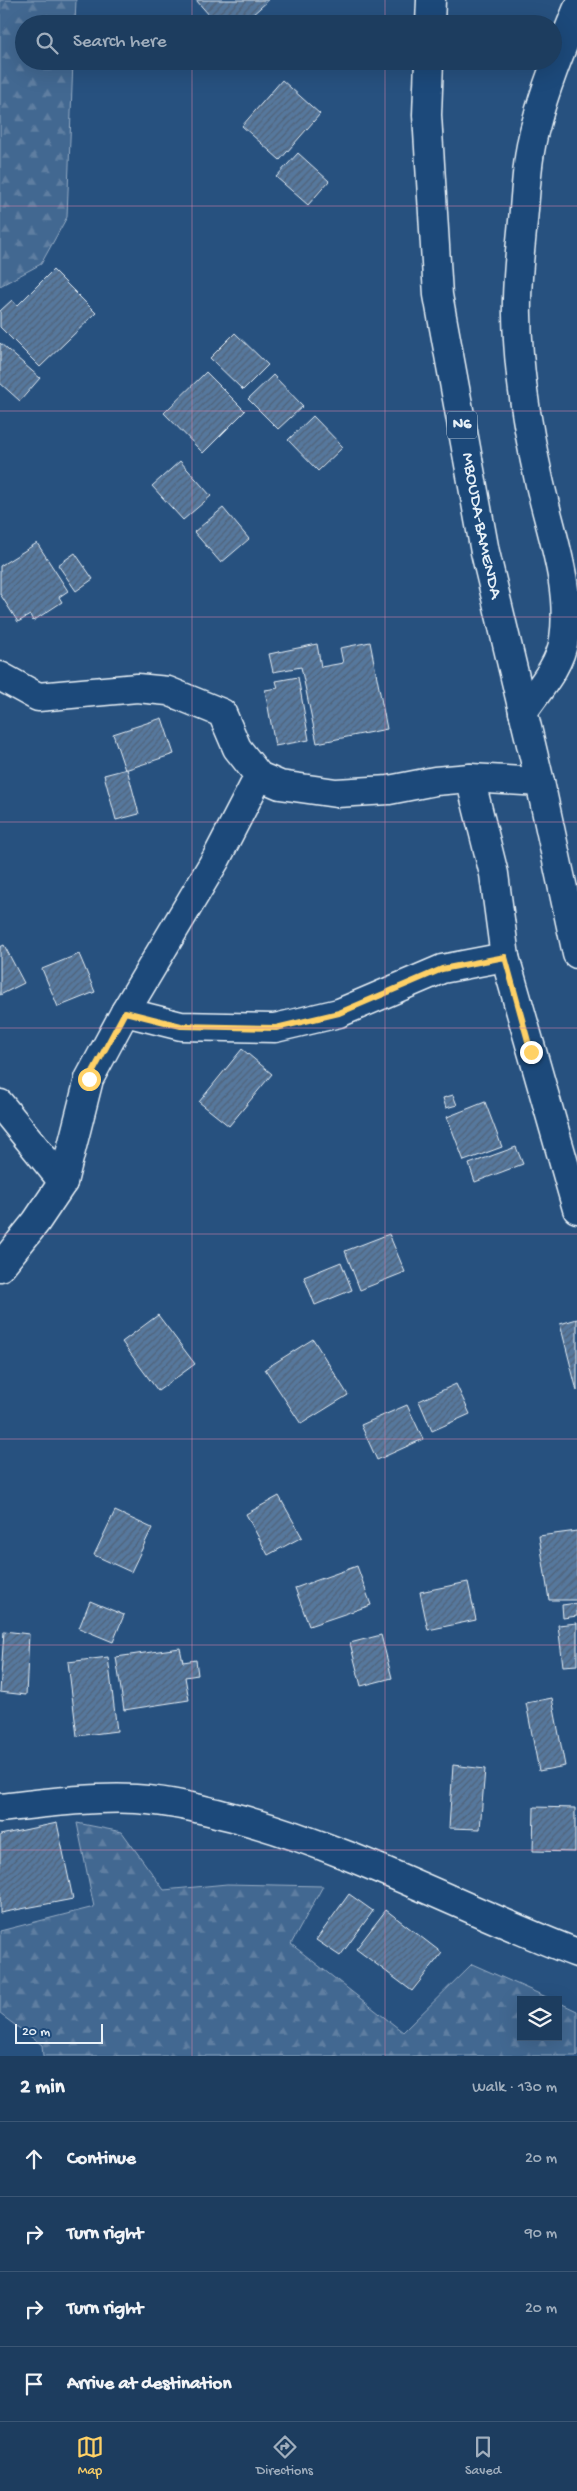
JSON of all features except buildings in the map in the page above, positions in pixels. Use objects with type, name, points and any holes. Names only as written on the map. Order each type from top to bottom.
[{"type":"main road","points":[[430,15],[431,0]]},
{"type":"main road","points":[[562,47],[577,10]]},
{"type":"main road","name":"MBOUDA-BAMENDA","points":[[428,70],[426,115],[438,296],[485,552],[540,782],[577,954]]},
{"type":"main road","points":[[523,712],[552,668],[564,641],[566,606],[558,560],[538,479],[523,396],[517,315],[526,189],[536,125],[554,70]]},
{"type":"main road","points":[[0,676],[38,697],[136,688],[168,691],[222,714],[237,748],[258,776],[280,784],[336,793],[389,790],[435,781],[470,778],[540,782]]},
{"type":"main road","points":[[0,1267],[36,1222],[63,1182],[89,1079],[125,1012],[216,860],[258,776]]},
{"type":"main road","points":[[470,778],[494,874],[505,957],[577,1209]]},
{"type":"main road","points":[[125,1012],[181,1026],[276,1028],[339,1013],[442,969],[505,957]]},
{"type":"main road","points":[[0,1104],[63,1182]]},
{"type":"main road","points":[[0,1808],[84,1799],[137,1799],[198,1808],[274,1828],[343,1854],[435,1891],[518,1930],[577,1953]]},
{"type":"green space","points":[[0,0],[76,0],[75,15],[15,15],[15,70],[73,70],[67,217],[41,264],[0,286]]},
{"type":"green space","points":[[77,1823],[122,1832],[164,1890],[227,1884],[323,1886],[291,1944],[403,2032],[472,1964],[544,1996],[517,1996],[517,2041],[562,2041],[562,2004],[577,2011],[577,2056],[43,2056],[42,2045],[0,2014],[0,1931],[94,1907]]},
{"type":"route","points":[[89,1079],[125,1012],[181,1026],[276,1028],[339,1013],[442,969],[505,957],[531,1052]]}]
